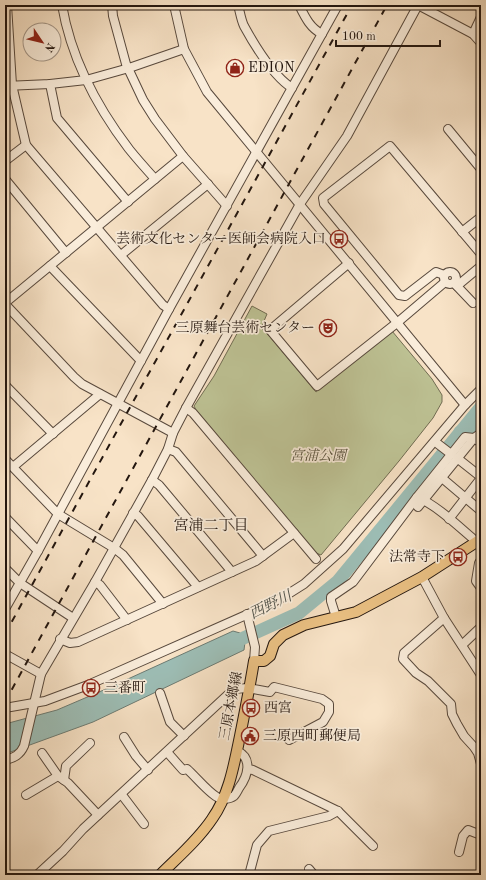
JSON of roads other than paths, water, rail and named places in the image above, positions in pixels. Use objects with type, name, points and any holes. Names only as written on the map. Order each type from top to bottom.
[{"type":"main road","name":"三原本郷線","points":[[160,875],[200,835],[212,820],[224,799],[237,751],[250,689],[254,661],[264,661],[270,656],[274,644],[283,635],[304,625],[356,612],[422,577],[479,541]]},
{"type":"street","points":[[7,5],[8,86],[26,145],[163,305],[169,309]]},
{"type":"street","points":[[62,5],[70,38],[86,80],[129,150],[155,179]]},
{"type":"street","points":[[112,5],[113,16],[126,64],[143,100],[151,113],[184,156],[227,206]]},
{"type":"street","points":[[174,5],[184,49],[207,92],[465,405]]},
{"type":"street","points":[[238,5],[244,25],[263,58],[284,84],[292,88]]},
{"type":"street","points":[[299,5],[314,30],[322,34]]},
{"type":"street","points":[[5,609],[169,309],[338,5]]},
{"type":"street","points":[[5,760],[17,756],[21,752],[24,746],[41,674],[152,480],[168,449],[173,433],[186,408],[300,204],[347,136],[418,5],[473,34],[481,43]]},
{"type":"street","points":[[473,34],[481,17]]},
{"type":"street","points":[[8,86],[50,84],[86,80],[129,68],[184,49]]},
{"type":"street","points":[[50,84],[57,118],[128,202]]},
{"type":"street","points":[[448,129],[481,169]]},
{"type":"street","points":[[5,161],[26,145]]},
{"type":"street","points":[[481,254],[390,146],[323,198],[324,204],[399,295],[405,296],[436,272],[449,284],[455,284],[481,266]]},
{"type":"street","points":[[173,433],[82,384],[5,304],[184,156]]},
{"type":"street","points":[[5,179],[66,253]]},
{"type":"street","points":[[120,255],[208,184]]},
{"type":"street","points":[[462,232],[481,217]]},
{"type":"street","points":[[349,263],[270,330],[317,386],[398,322],[444,278],[448,272],[453,272],[456,276],[455,284]]},
{"type":"street","points":[[50,266],[141,361]]},
{"type":"street","points":[[455,284],[474,303]]},
{"type":"street","points":[[5,385],[53,434]]},
{"type":"street","points":[[5,708],[45,701],[88,685],[247,614],[285,596],[304,584],[343,549],[465,405],[481,389]]},
{"type":"street","points":[[13,467],[100,394]]},
{"type":"street","points":[[186,408],[193,414],[316,559]]},
{"type":"street","points":[[336,617],[331,597],[353,582],[454,456],[481,433]]},
{"type":"street","points":[[474,438],[481,443]]},
{"type":"street","points":[[438,444],[481,478],[449,519]]},
{"type":"street","points":[[168,449],[176,452],[263,556]]},
{"type":"street","points":[[418,507],[420,498],[442,478],[454,456]]},
{"type":"street","points":[[5,459],[58,514],[124,555],[163,604]]},
{"type":"street","points":[[442,478],[481,510]]},
{"type":"street","points":[[152,480],[159,486],[232,572]]},
{"type":"street","points":[[420,498],[479,541]]},
{"type":"street","points":[[133,512],[198,587]]},
{"type":"street","points":[[5,517],[38,551]]},
{"type":"street","points":[[60,639],[70,643],[78,642],[163,604],[256,561],[294,533]]},
{"type":"street","points":[[481,560],[479,563],[476,581],[481,588]]},
{"type":"street","points":[[5,568],[20,583],[73,618]]},
{"type":"street","points":[[422,577],[444,618],[481,675]]},
{"type":"street","points":[[95,582],[100,585],[127,620]]},
{"type":"street","points":[[247,614],[255,647],[254,661]]},
{"type":"street","points":[[444,618],[404,653],[403,659],[416,673],[428,681],[451,704],[452,714],[464,736],[478,753],[481,764]]},
{"type":"street","points":[[462,645],[481,627]]},
{"type":"street","points":[[5,654],[41,674]]},
{"type":"street","points":[[37,875],[98,815],[122,795],[233,690],[238,688],[270,692],[274,687],[322,699],[329,704],[329,712],[323,722],[289,740]]},
{"type":"street","points":[[160,693],[170,722],[184,736]]},
{"type":"street","points":[[124,737],[136,756],[148,770]]},
{"type":"street","points":[[26,795],[61,778],[66,766],[90,743]]},
{"type":"street","points":[[167,752],[183,770],[187,769],[217,797],[224,799],[234,796],[248,770],[246,761],[242,754],[237,751]]},
{"type":"street","points":[[42,754],[61,778],[87,802],[98,815]]},
{"type":"street","points":[[248,770],[253,770],[338,811],[373,846]]},
{"type":"street","points":[[122,795],[144,824]]},
{"type":"street","points":[[249,875],[257,845],[269,832],[329,816],[338,811]]},
{"type":"street","points":[[459,852],[463,836],[468,830],[481,835]]},
{"type":"water","points":[[233,631],[240,633],[245,642],[244,650],[93,722],[5,754],[5,724],[57,710]]},
{"type":"waterway","name":"西野川","points":[[228,645],[299,613],[338,581],[481,407]]},
{"type":"waterway","points":[[460,432],[481,425]]},
{"type":"railway","points":[[5,634],[352,5]]},
{"type":"railway","points":[[5,702],[387,5]]},
{"type":"place","name":"EDION","points":[[235,68]]},
{"type":"place","name":"芸術文化センター医師会病院入口","points":[[339,239]]},
{"type":"place","name":"三原舞台芸術センター","points":[[328,328]]},
{"type":"place","name":"法常寺下","points":[[458,557]]},
{"type":"place","name":"三番町","points":[[91,688]]},
{"type":"place","name":"西宮","points":[[251,708]]},
{"type":"place","name":"三原西町郵便局","points":[[250,736]]},
{"type":"district","name":"宮浦二丁目","points":[[211,526]]},
{"type":"park label","name":"宮浦公園","points":[[318,456]]}]
